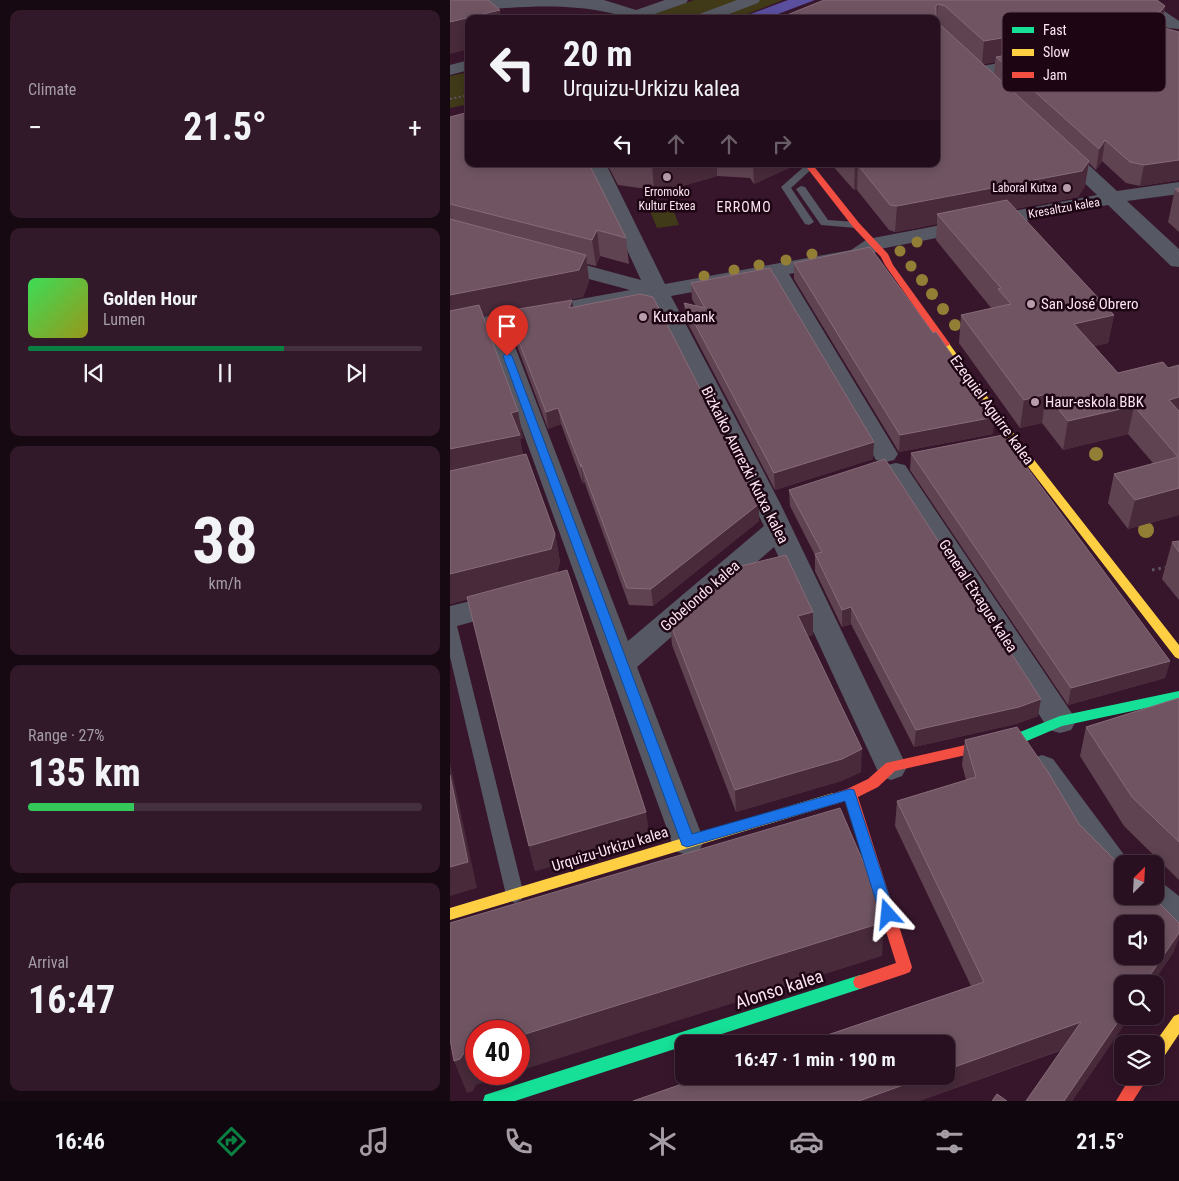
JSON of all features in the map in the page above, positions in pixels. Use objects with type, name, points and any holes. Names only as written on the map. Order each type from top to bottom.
[{"type":"street","points":[[450,8],[546,0]]},
{"type":"street","points":[[558,0],[606,5],[633,15]]},
{"type":"street","points":[[643,15],[680,0]]},
{"type":"street","points":[[711,15],[752,0]]},
{"type":"street","points":[[1137,0],[1150,12]]},
{"type":"street","points":[[994,88],[971,66],[1002,63]]},
{"type":"street","points":[[450,70],[465,66]]},
{"type":"street","points":[[1044,135],[1179,261]]},
{"type":"street","name":"Bizkaiko Aurrezki Kutxa kalea","points":[[597,167],[657,291],[780,509],[891,767]]},
{"type":"street","name":"Ezequiel Aguirre kalea","points":[[811,167],[856,225],[885,256],[889,265],[1013,440],[1179,654]]},
{"type":"street","name":"Kresaltzu kalea","points":[[450,330],[657,291],[776,271],[858,255],[873,244],[1179,188]]},
{"type":"street","points":[[534,258],[657,291]]},
{"type":"street","name":"General Etxague kalea","points":[[776,271],[890,463],[1060,721]]},
{"type":"street","points":[[494,321],[687,841]]},
{"type":"street","points":[[985,446],[1013,440]]},
{"type":"street","points":[[866,472],[920,458]]},
{"type":"street","points":[[522,474],[549,468]]},
{"type":"street","name":"Gobelondo kalea","points":[[622,663],[780,509]]},
{"type":"street","points":[[563,587],[591,579]]},
{"type":"street","points":[[450,617],[535,594]]},
{"type":"street","points":[[891,767],[1022,737],[1060,721],[1179,696]]},
{"type":"street","points":[[1022,737],[1032,754],[1114,867]]},
{"type":"street","name":"Urquizu-Urkizu kalea","points":[[450,914],[687,841],[850,794],[873,784],[891,767]]},
{"type":"street","name":"Alonso kalea","points":[[491,1101],[905,967],[850,794]]},
{"type":"street","points":[[1164,904],[1179,916]]},
{"type":"street","points":[[1164,1043],[1179,1021]]},
{"type":"street","points":[[1124,1101],[1135,1085]]},
{"type":"lane","points":[[807,167],[786,187],[809,222]]},
{"type":"lane","points":[[801,189],[825,223],[856,225]]},
{"type":"lane","points":[[450,626],[514,894]]},
{"type":"path","points":[[450,99],[465,96]]},
{"type":"shaded area","points":[[694,0],[783,0],[745,15],[651,15]]},
{"type":"shaded area","points":[[788,0],[815,0],[776,15],[748,15]]},
{"type":"shaded area","points":[[465,73],[465,105],[450,108],[450,76]]},
{"type":"shaded area","points":[[672,207],[679,225],[657,228],[650,211]]},
{"type":"building","points":[[450,0],[488,0],[500,10],[479,15],[465,15],[465,18],[450,22]]},
{"type":"building","points":[[824,0],[1157,0],[1165,6],[1161,11],[1155,12],[1002,12],[1002,38],[984,41],[945,6],[938,4],[936,6],[936,15],[787,15]]},
{"type":"building","points":[[940,25],[1002,81],[1002,92],[1014,92],[1089,161],[1082,171],[897,206],[890,205],[860,167],[940,167]]},
{"type":"building","points":[[1166,29],[1179,32],[1179,160],[1144,165],[1130,162],[1105,140],[1099,149],[1035,92],[1166,92]]},
{"type":"building","points":[[1002,56],[1002,62],[996,57]]},
{"type":"building","points":[[465,113],[465,167],[590,167],[626,238],[597,230],[592,240],[450,204],[450,117]]},
{"type":"building","points":[[1007,200],[1114,315],[1074,324],[1118,373],[1163,362],[1168,368],[1179,365],[1179,397],[1169,400],[1179,411],[1179,488],[1135,500],[1114,474],[1178,457],[1134,406],[1068,421],[1046,394],[1024,400],[961,315],[1011,304],[998,289],[1001,288],[937,214]]},
{"type":"building","points":[[450,219],[586,255],[579,270],[450,295]]},
{"type":"building","points":[[870,247],[933,333],[936,332],[995,417],[900,435],[794,263]]},
{"type":"building","points":[[770,268],[874,442],[774,473],[684,303],[705,308],[691,283]]},
{"type":"building","points":[[640,294],[653,297],[759,504],[651,589],[627,588],[558,408],[546,412],[507,311],[572,300],[569,308]]},
{"type":"building","points":[[479,305],[518,411],[511,413],[520,435],[450,449],[450,311]]},
{"type":"building","points":[[1003,435],[1170,661],[1071,688],[911,453]]},
{"type":"building","points":[[526,454],[555,534],[551,549],[450,574],[450,471]]},
{"type":"building","points":[[885,459],[1041,699],[1019,707],[916,730],[851,607],[842,610],[815,554],[822,552],[789,490]]},
{"type":"building","points":[[1179,541],[1179,552],[1172,542]]},
{"type":"building","points":[[786,555],[813,612],[798,616],[862,749],[842,759],[735,790],[670,623],[737,567]]},
{"type":"building","points":[[567,570],[646,812],[529,846],[467,597]]},
{"type":"building","points":[[1179,698],[1179,842],[1132,797],[1086,727]]},
{"type":"building","points":[[1017,727],[1048,772],[1079,824],[1114,859],[1114,905],[1161,905],[1179,923],[1179,933],[1164,955],[1164,915],[1114,915],[1114,965],[1157,965],[1150,975],[1114,975],[1114,1025],[1116,1025],[1064,1101],[1026,1101],[1081,1022],[955,1067],[955,1035],[828,1035],[984,982],[897,801],[976,777],[965,740]]},
{"type":"building","points":[[450,775],[468,862],[450,867]]},
{"type":"building","points":[[840,808],[868,873],[884,922],[530,1033],[530,1020],[465,1020],[465,1053],[460,1059],[454,1061],[450,1039],[450,923]]},
{"type":"building","points":[[679,1085],[903,1085],[859,1101],[633,1101]]},
{"type":"building","points":[[997,1094],[1007,1101],[992,1101]]},
{"type":"traffic: fast","points":[[992,744],[1022,737],[1060,721],[1179,696]]},
{"type":"traffic: fast","points":[[491,1101],[860,982]]},
{"type":"traffic: slow","points":[[945,344],[1013,440],[1179,654]]},
{"type":"traffic: slow","points":[[450,914],[833,799]]},
{"type":"traffic: slow","points":[[1164,1043],[1179,1021]]},
{"type":"traffic: jam","points":[[810,167],[856,225],[885,256],[889,265],[945,344]]},
{"type":"traffic: jam","points":[[833,799],[850,794],[873,783],[891,767],[992,744]]},
{"type":"traffic: jam","points":[[850,794],[905,967],[860,982]]},
{"type":"traffic: jam","points":[[1124,1101],[1135,1085]]},
{"type":"place","name":"Erromoko Kultur Etxea","points":[[667,177]]},
{"type":"place","name":"Laboral Kutxa","points":[[1067,188]]},
{"type":"place","name":"San José Obrero","points":[[1031,304]]},
{"type":"place","name":"Kutxabank","points":[[643,317]]},
{"type":"place","name":"Haur-eskola BBK","points":[[1035,402]]},
{"type":"district","name":"ERROMO","points":[[744,207]]},
{"type":"route","points":[[507,356],[687,841],[850,794],[888,914]]}]
